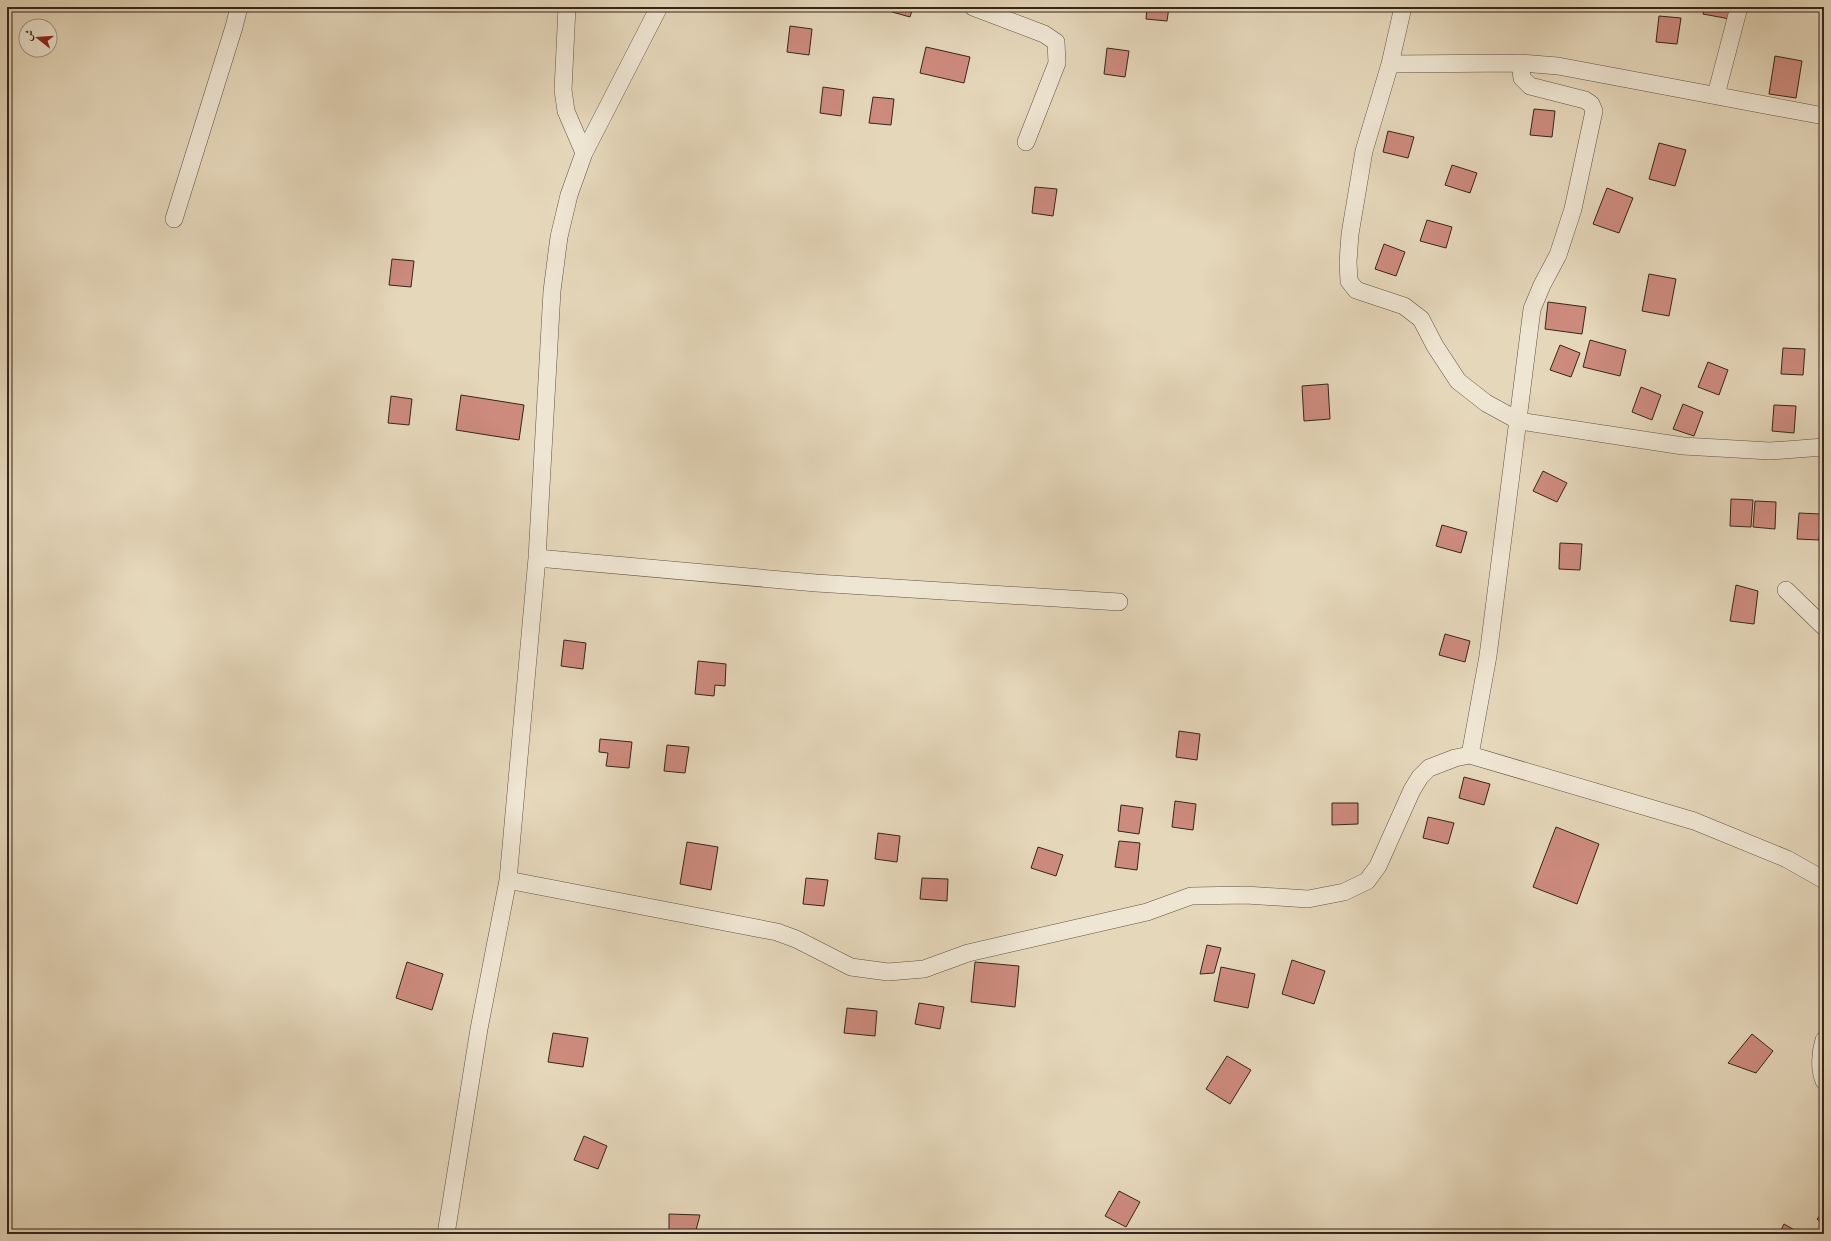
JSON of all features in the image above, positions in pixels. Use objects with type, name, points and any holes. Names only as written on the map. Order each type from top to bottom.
[{"type":"street","points":[[174,219],[239,7]]},
{"type":"street","points":[[567,7],[563,90],[566,111],[584,153]]},
{"type":"street","points":[[446,1234],[479,1030],[508,880],[537,558],[552,291],[559,236],[568,195],[584,153],[659,7]]},
{"type":"street","points":[[973,7],[1044,34],[1056,42],[1056,63],[1026,142]]},
{"type":"street","points":[[1403,7],[1390,64],[1364,151],[1350,234],[1348,262],[1349,281],[1356,290],[1404,306],[1421,318],[1435,346],[1458,381],[1486,403],[1519,420],[1684,446],[1770,451],[1824,447]]},
{"type":"street","points":[[1716,95],[1739,7]]},
{"type":"street","points":[[1390,64],[1520,63],[1558,66],[1824,116]]},
{"type":"street","points":[[1470,756],[1488,656],[1532,309],[1560,249],[1573,209],[1594,111],[1591,104],[1585,100],[1530,86],[1522,78],[1520,63]]},
{"type":"street","points":[[537,558],[816,583],[1119,602]]},
{"type":"street","points":[[1786,590],[1824,627]]},
{"type":"street","points":[[508,880],[777,932],[796,939],[851,966],[888,972],[924,970],[968,953],[1147,912],[1191,896],[1246,895],[1308,899],[1344,892],[1367,881],[1378,866],[1412,790],[1424,772],[1429,768],[1454,758],[1470,756],[1694,821],[1787,859],[1824,880]]},
{"type":"street","points":[[1824,1040],[1821,1051],[1822,1076],[1824,1081]]},
{"type":"building","points":[[886,7],[913,7],[910,17],[885,10]]},
{"type":"building","points":[[1147,7],[1169,7],[1167,21],[1146,19]]},
{"type":"building","points":[[1705,7],[1732,7],[1730,19],[1703,14]]},
{"type":"building","points":[[1659,16],[1681,18],[1677,44],[1656,42]]},
{"type":"building","points":[[790,26],[812,29],[809,55],[787,52]]},
{"type":"building","points":[[926,47],[970,57],[964,83],[920,73]]},
{"type":"building","points":[[1107,48],[1129,51],[1125,77],[1104,74]]},
{"type":"building","points":[[1775,56],[1802,61],[1796,98],[1769,94]]},
{"type":"building","points":[[823,87],[844,90],[841,116],[820,113]]},
{"type":"building","points":[[873,97],[894,99],[891,125],[869,123]]},
{"type":"building","points":[[1534,109],[1555,111],[1552,137],[1530,135]]},
{"type":"building","points":[[1388,131],[1414,137],[1408,158],[1383,152]]},
{"type":"building","points":[[1659,143],[1686,150],[1675,186],[1649,179]]},
{"type":"building","points":[[1452,165],[1477,173],[1470,193],[1445,185]]},
{"type":"building","points":[[1035,187],[1057,189],[1053,216],[1032,213]]},
{"type":"building","points":[[1607,188],[1633,198],[1619,233],[1593,224]]},
{"type":"building","points":[[1427,220],[1452,227],[1446,248],[1420,241]]},
{"type":"building","points":[[1384,244],[1405,252],[1396,276],[1375,269]]},
{"type":"building","points":[[392,259],[414,261],[411,287],[389,285]]},
{"type":"building","points":[[1649,274],[1676,279],[1669,316],[1642,311]]},
{"type":"building","points":[[1548,302],[1586,307],[1582,334],[1545,329]]},
{"type":"building","points":[[1590,340],[1626,350],[1620,376],[1583,367]]},
{"type":"building","points":[[1560,345],[1580,353],[1571,377],[1550,370]]},
{"type":"building","points":[[1783,348],[1805,349],[1803,375],[1781,374]]},
{"type":"building","points":[[1708,362],[1728,370],[1719,395],[1698,387]]},
{"type":"building","points":[[1328,384],[1330,419],[1304,421],[1302,386]]},
{"type":"building","points":[[1641,387],[1661,395],[1652,420],[1632,412]]},
{"type":"building","points":[[461,395],[524,405],[519,440],[456,430]]},
{"type":"building","points":[[391,396],[412,399],[409,425],[388,423]]},
{"type":"building","points":[[1683,404],[1703,412],[1694,436],[1673,429]]},
{"type":"building","points":[[1774,405],[1796,406],[1794,433],[1772,431]]},
{"type":"building","points":[[1543,471],[1567,483],[1557,502],[1533,491]]},
{"type":"building","points":[[1731,499],[1753,500],[1751,527],[1730,526]]},
{"type":"building","points":[[1755,501],[1776,502],[1775,529],[1753,527]]},
{"type":"building","points":[[1799,513],[1821,514],[1819,540],[1797,539]]},
{"type":"building","points":[[1442,525],[1467,532],[1461,553],[1436,546]]},
{"type":"building","points":[[1560,543],[1582,544],[1580,570],[1559,569]]},
{"type":"building","points":[[1736,585],[1758,591],[1754,624],[1730,621]]},
{"type":"building","points":[[1445,634],[1470,641],[1465,662],[1439,655]]},
{"type":"building","points":[[564,640],[586,643],[583,669],[561,666]]},
{"type":"building","points":[[698,661],[726,664],[725,686],[715,685],[714,696],[695,694]]},
{"type":"building","points":[[1179,731],[1200,734],[1197,760],[1176,757]]},
{"type":"building","points":[[600,739],[632,742],[629,768],[606,766],[608,753],[599,752]]},
{"type":"building","points":[[667,745],[689,747],[685,773],[664,771]]},
{"type":"building","points":[[1464,777],[1490,784],[1484,805],[1459,798]]},
{"type":"building","points":[[1175,801],[1196,804],[1193,830],[1172,827]]},
{"type":"building","points":[[1332,803],[1358,803],[1358,824],[1332,825]]},
{"type":"building","points":[[1121,805],[1143,808],[1139,834],[1118,831]]},
{"type":"building","points":[[1428,817],[1454,823],[1448,844],[1423,838]]},
{"type":"building","points":[[1556,827],[1599,844],[1577,904],[1533,887]]},
{"type":"building","points":[[878,833],[900,836],[897,862],[875,859]]},
{"type":"building","points":[[1119,841],[1140,843],[1137,870],[1115,867]]},
{"type":"building","points":[[687,842],[718,847],[711,890],[680,884]]},
{"type":"building","points":[[1038,847],[1063,855],[1056,876],[1031,868]]},
{"type":"building","points":[[806,878],[828,880],[824,906],[803,904]]},
{"type":"building","points":[[922,878],[948,879],[947,901],[920,899]]},
{"type":"building","points":[[1207,945],[1221,948],[1214,973],[1200,974]]},
{"type":"building","points":[[1292,960],[1325,971],[1314,1004],[1282,994]]},
{"type":"building","points":[[407,962],[443,974],[432,1010],[396,998]]},
{"type":"building","points":[[975,962],[1019,966],[1015,1007],[971,1002]]},
{"type":"building","points":[[1221,967],[1255,974],[1248,1008],[1214,1001]]},
{"type":"building","points":[[919,1003],[944,1007],[940,1029],[915,1024]]},
{"type":"building","points":[[847,1008],[877,1011],[875,1036],[844,1033]]},
{"type":"building","points":[[553,1033],[588,1038],[583,1067],[548,1062]]},
{"type":"building","points":[[1752,1034],[1773,1051],[1756,1073],[1728,1063]]},
{"type":"building","points":[[1227,1056],[1251,1070],[1230,1104],[1206,1089]]},
{"type":"building","points":[[584,1136],[607,1146],[598,1169],[574,1160]]},
{"type":"building","points":[[1119,1191],[1140,1202],[1126,1227],[1105,1216]]},
{"type":"building","points":[[1824,1211],[1824,1226],[1817,1219]]},
{"type":"building","points":[[669,1214],[700,1215],[695,1234],[669,1234]]},
{"type":"building","points":[[1784,1224],[1798,1232],[1797,1234],[1779,1234]]}]
